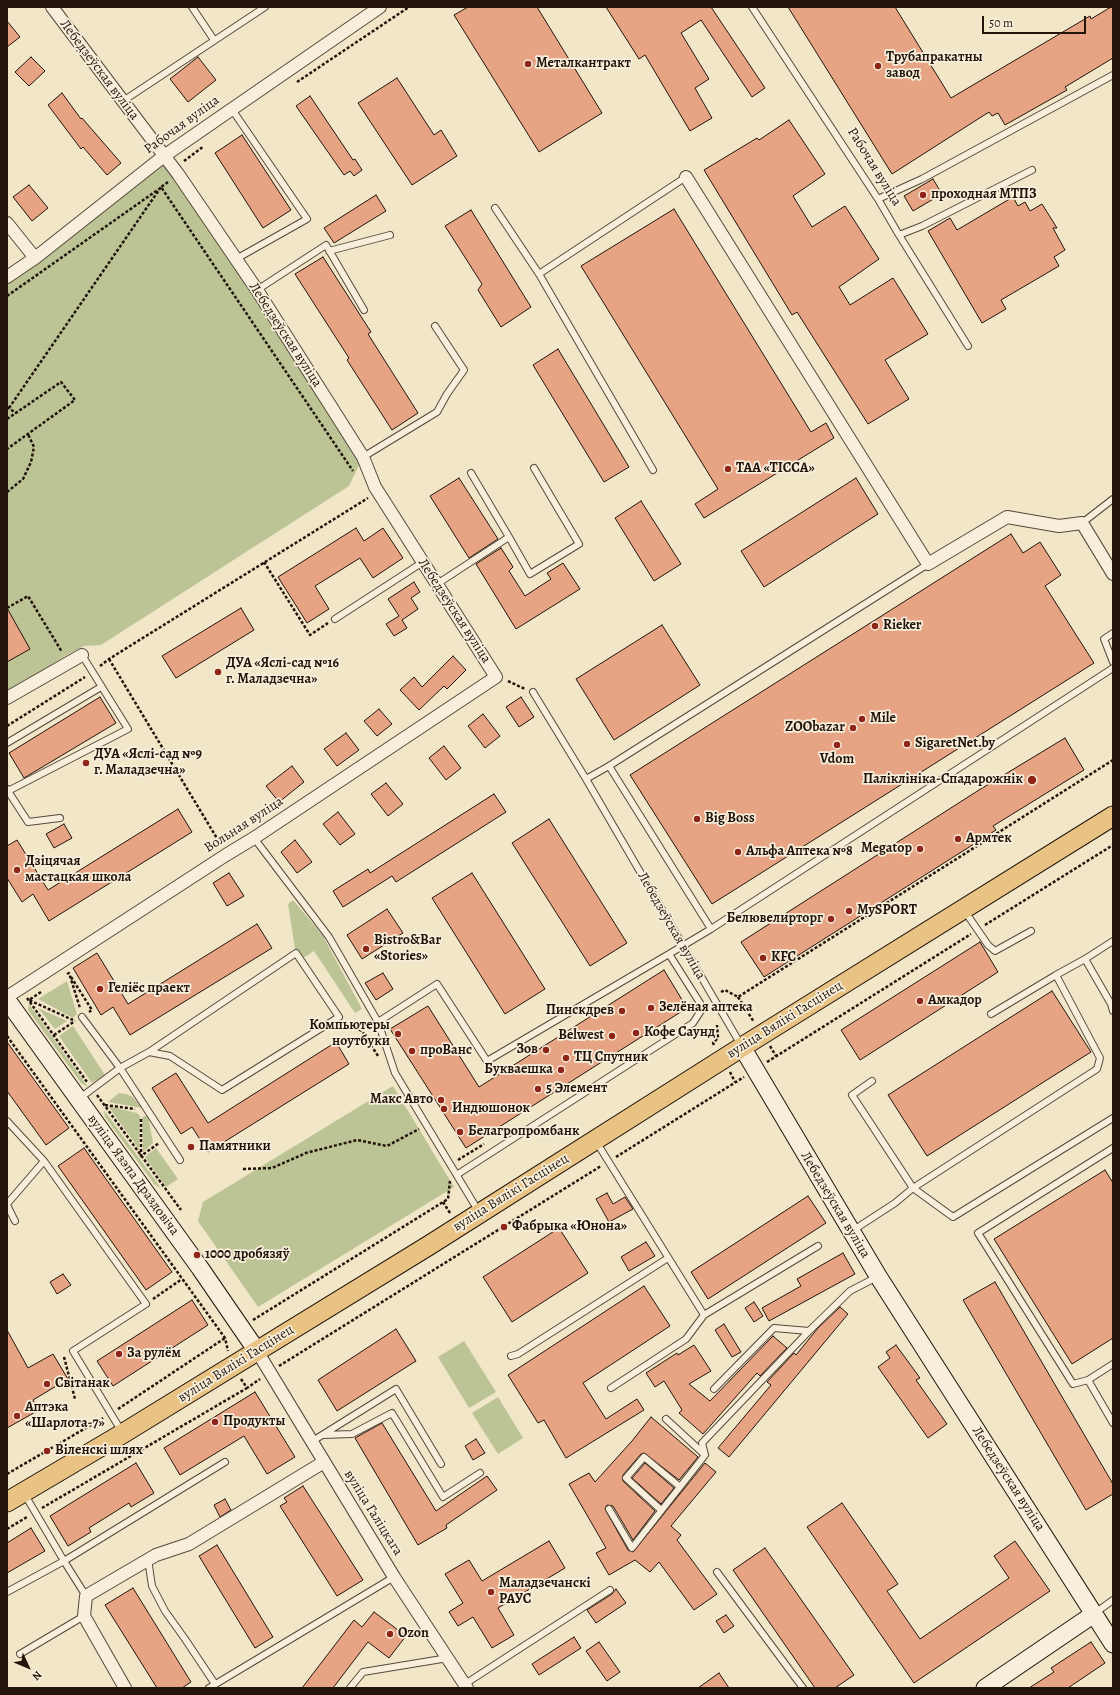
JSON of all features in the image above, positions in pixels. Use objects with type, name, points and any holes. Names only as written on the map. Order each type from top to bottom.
[{"type":"main road","name":"вуліца Вялікі Гасцінец","points":[[7,1502],[122,1434],[422,1250],[742,1047],[1113,816]]},
{"type":"main road","name":"вуліца Язэпа Драздовіча","points":[[7,999],[200,1268],[257,1351]]},
{"type":"main road","name":"Лебедзеўская вуліца","points":[[742,1047],[878,1276],[1113,1644]]},
{"type":"main road","points":[[985,1688],[1094,1614]]},
{"type":"street","name":"Лебедзеўская вуліца","points":[[52,7],[178,174],[236,259],[363,457],[375,486],[496,676]]},
{"type":"street","name":"Рабочая вуліца","points":[[7,277],[35,258],[164,156],[231,108],[380,7]]},
{"type":"street","points":[[686,177],[928,564],[1007,517],[1059,526],[1082,523],[1113,574]]},
{"type":"street","points":[[7,223],[35,258]]},
{"type":"street","points":[[7,698],[82,655]]},
{"type":"street","name":"Вольная вуліца","points":[[7,999],[226,854],[254,838],[496,676]]},
{"type":"street","name":"вуліца Галіцкага","points":[[257,1351],[394,1577],[466,1686]]},
{"type":"street","points":[[125,1688],[84,1616],[86,1596],[156,1554],[189,1544],[324,1462]]},
{"type":"lane","points":[[192,7],[214,40]]},
{"type":"lane","points":[[123,101],[265,7]]},
{"type":"lane","name":"Рабочая вуліца","points":[[752,7],[878,199],[968,346]]},
{"type":"lane","points":[[878,199],[922,179],[1113,75]]},
{"type":"lane","points":[[231,108],[306,219],[236,259]]},
{"type":"lane","points":[[899,235],[922,226],[1032,170]]},
{"type":"lane","points":[[539,274],[686,177]]},
{"type":"lane","points":[[495,208],[539,274],[653,470]]},
{"type":"lane","points":[[329,251],[390,235]]},
{"type":"lane","points":[[256,290],[326,245],[364,310]]},
{"type":"lane","points":[[363,457],[437,412],[447,394],[464,370],[435,326]]},
{"type":"lane","points":[[471,473],[530,574],[579,544],[534,468]]},
{"type":"lane","points":[[1082,523],[1113,499]]},
{"type":"lane","points":[[437,584],[509,536]]},
{"type":"lane","points":[[335,619],[423,562]]},
{"type":"lane","points":[[586,779],[609,766],[928,564]]},
{"type":"lane","points":[[1113,634],[1104,638],[1113,662]]},
{"type":"lane","points":[[60,818],[28,822],[8,790],[128,729],[82,655]]},
{"type":"lane","points":[[378,1022],[437,984],[487,1061],[711,929],[1113,668]]},
{"type":"lane","points":[[7,743],[101,687]]},
{"type":"lane","name":"Лебедзеўская вуліца","points":[[533,692],[586,779],[742,1047]]},
{"type":"lane","points":[[609,766],[711,929]]},
{"type":"lane","points":[[254,838],[329,937],[378,1022],[395,1073],[458,1174],[480,1213]]},
{"type":"lane","points":[[964,909],[977,931],[995,951],[1031,931]]},
{"type":"lane","points":[[991,1014],[1113,941]]},
{"type":"lane","points":[[79,1099],[120,1068],[149,1052],[296,953],[339,1017],[222,1090],[170,1056],[149,1052]]},
{"type":"lane","points":[[458,1174],[693,1023],[702,1009],[700,1003],[669,954]]},
{"type":"lane","points":[[1085,959],[1111,1004],[1113,1011]]},
{"type":"lane","points":[[851,1232],[913,1188],[1097,1069],[1100,1058],[1056,975]]},
{"type":"lane","points":[[82,1017],[120,1068],[145,1111],[166,1138],[180,1160]]},
{"type":"lane","points":[[872,1081],[852,1095],[913,1188],[953,1217],[1113,1118]]},
{"type":"lane","points":[[7,1122],[44,1161],[146,1304],[73,1351],[122,1434]]},
{"type":"lane","points":[[595,1140],[704,1315]]},
{"type":"lane","points":[[1113,1148],[978,1233],[1073,1384],[1088,1380],[1113,1364]]},
{"type":"lane","points":[[15,1221],[7,1205],[44,1161]]},
{"type":"lane","points":[[611,1388],[686,1339],[704,1315],[818,1246]]},
{"type":"lane","points":[[511,1356],[518,1354],[668,1258]]},
{"type":"lane","points":[[705,1455],[702,1442],[809,1331],[850,1291],[878,1276]]},
{"type":"lane","points":[[714,1389],[774,1328],[809,1331]]},
{"type":"lane","points":[[1088,1380],[1113,1423]]},
{"type":"lane","points":[[312,1442],[396,1389],[441,1464]]},
{"type":"lane","points":[[323,1435],[352,1434],[392,1413],[443,1497],[480,1473]]},
{"type":"lane","points":[[666,1418],[705,1455]]},
{"type":"lane","points":[[609,1509],[632,1548],[679,1486],[705,1455]]},
{"type":"lane","points":[[661,1510],[626,1478],[644,1457],[679,1486]]},
{"type":"lane","points":[[7,1592],[64,1561],[225,1462]]},
{"type":"lane","points":[[24,1492],[86,1596]]},
{"type":"lane","points":[[148,1559],[152,1586],[155,1592],[165,1611],[186,1639],[212,1686],[394,1577]]},
{"type":"lane","points":[[717,1572],[803,1688]]},
{"type":"lane","points":[[466,1686],[610,1590]]},
{"type":"lane","points":[[1094,1614],[1113,1600]]},
{"type":"lane","points":[[20,1654],[84,1616]]},
{"type":"lane","points":[[350,1688],[363,1672],[448,1658]]},
{"type":"path","points":[[292,85],[409,7]]},
{"type":"path","points":[[7,296],[161,187],[178,174],[184,160],[209,142]]},
{"type":"path","points":[[16,413],[8,408],[161,187]]},
{"type":"path","points":[[161,187],[355,472]]},
{"type":"path","points":[[7,419],[61,382],[75,400],[7,449]]},
{"type":"path","points":[[7,492],[23,478],[31,462],[34,447],[28,434]]},
{"type":"path","points":[[7,726],[93,672],[109,659],[370,496]]},
{"type":"path","points":[[264,562],[310,635],[335,619]]},
{"type":"path","points":[[7,608],[28,596],[65,656]]},
{"type":"path","points":[[109,659],[226,854]]},
{"type":"path","points":[[496,676],[533,692]]},
{"type":"path","points":[[270,1372],[1113,845]]},
{"type":"path","points":[[62,978],[69,973]]},
{"type":"path","points":[[69,973],[82,1017]]},
{"type":"path","points":[[54,1035],[92,1010],[69,973]]},
{"type":"path","points":[[42,991],[29,1000],[75,1021]]},
{"type":"path","points":[[335,1020],[362,1031],[378,1056]]},
{"type":"path","points":[[7,1036],[224,1338]]},
{"type":"path","points":[[104,1104],[145,1111],[141,1156],[166,1138]]},
{"type":"path","points":[[243,1169],[272,1168],[306,1153],[357,1140],[387,1146],[427,1125]]},
{"type":"path","points":[[146,1304],[182,1279]]},
{"type":"path","points":[[73,1351],[64,1356],[75,1400]]},
{"type":"path","points":[[7,1529],[247,1388]]},
{"type":"green space","points":[[164,156],[363,457],[349,486],[101,645],[84,646],[65,656],[7,693],[7,280]]},
{"type":"green space","points":[[293,900],[323,936],[362,1009],[355,1013],[314,951],[297,962],[288,904]]},
{"type":"green space","points":[[67,981],[77,1014],[73,1018],[38,999]]},
{"type":"green space","points":[[29,1004],[88,1087],[81,1083],[28,1010]]},
{"type":"green space","points":[[38,1008],[67,1021],[55,1029]]},
{"type":"green space","points":[[73,1026],[105,1075],[92,1083],[59,1036]]},
{"type":"green space","points":[[393,1086],[454,1187],[258,1307],[198,1221],[203,1202]]},
{"type":"green space","points":[[119,1093],[133,1097],[142,1108],[108,1102]]},
{"type":"green space","points":[[108,1106],[137,1113],[140,1116],[139,1149]]},
{"type":"green space","points":[[104,1110],[161,1188],[155,1185],[105,1117]]},
{"type":"green space","points":[[148,1115],[153,1143],[143,1152],[142,1117]]},
{"type":"green space","points":[[156,1148],[178,1179],[166,1187],[145,1157]]},
{"type":"green space","points":[[464,1341],[496,1392],[469,1408],[438,1357]]},
{"type":"green space","points":[[498,1397],[523,1438],[498,1454],[472,1413]]},
{"type":"building","name":"Металкантракт","points":[[468,7],[537,7],[602,113],[539,152],[454,15]]},
{"type":"building","points":[[606,7],[711,7],[765,88],[752,97],[701,20],[681,33],[709,79],[695,88],[712,118],[690,131],[645,55],[639,59]]},
{"type":"building","name":"Трубапракатны завод","points":[[788,7],[895,7],[951,98],[1090,16],[1091,19],[1111,7],[1113,7],[1113,58],[1065,87],[1067,90],[1005,125],[998,113],[992,116],[989,112],[892,174]]},
{"type":"building","points":[[7,21],[20,37],[7,47]]},
{"type":"building","points":[[31,57],[45,71],[29,86],[15,72]]},
{"type":"building","points":[[198,57],[216,80],[188,102],[170,79]]},
{"type":"building","points":[[397,78],[434,135],[441,130],[457,156],[412,185],[358,103]]},
{"type":"building","points":[[62,93],[81,119],[82,118],[121,163],[107,175],[83,147],[81,149],[48,105]]},
{"type":"building","points":[[310,96],[353,160],[355,159],[362,170],[354,176],[350,171],[344,175],[296,106]]},
{"type":"building","points":[[789,120],[825,174],[793,196],[812,227],[845,206],[879,259],[839,287],[850,305],[893,278],[928,334],[885,360],[909,399],[868,424],[797,312],[792,315],[704,170],[757,138],[759,140]]},
{"type":"building","points":[[242,135],[291,210],[263,228],[215,153]]},
{"type":"building","name":"проходная МТПЗ","points":[[933,179],[942,194],[913,211],[904,196]]},
{"type":"building","points":[[29,185],[48,208],[32,221],[13,197]]},
{"type":"building","points":[[376,195],[386,211],[334,243],[324,228]]},
{"type":"building","points":[[1013,197],[1018,206],[1025,202],[1030,211],[1042,204],[1057,228],[1053,228],[1065,250],[1054,257],[1059,266],[1001,300],[1006,309],[982,323],[928,231],[950,218],[957,230]]},
{"type":"building","points":[[674,209],[811,432],[826,423],[834,438],[704,518],[695,504],[718,489],[581,266]]},
{"type":"building","points":[[471,210],[531,307],[501,327],[478,290],[482,284],[445,226]]},
{"type":"building","points":[[323,257],[371,332],[368,334],[418,413],[392,430],[347,360],[349,358],[295,274]]},
{"type":"building","points":[[558,349],[629,467],[604,482],[533,365]]},
{"type":"building","points":[[459,478],[498,539],[469,558],[430,496]]},
{"type":"building","points":[[856,478],[878,514],[764,587],[741,551]]},
{"type":"building","points":[[641,501],[681,564],[654,581],[615,518]]},
{"type":"building","points":[[356,528],[364,541],[383,528],[403,558],[373,578],[360,558],[315,586],[329,609],[307,623],[278,577]]},
{"type":"building","name":"Mile","points":[[1011,534],[1023,553],[1040,542],[1061,575],[1045,586],[1094,663],[712,904],[630,775]]},
{"type":"building","points":[[501,548],[513,567],[509,571],[525,596],[551,579],[547,573],[563,563],[580,589],[516,629],[476,564]]},
{"type":"building","points":[[414,582],[420,592],[411,598],[418,609],[402,620],[407,628],[394,636],[386,624],[399,616],[388,599]]},
{"type":"building","points":[[7,608],[30,649],[7,662]]},
{"type":"building","points":[[241,608],[254,630],[176,678],[162,656]]},
{"type":"building","points":[[662,625],[700,685],[614,740],[576,679]]},
{"type":"building","points":[[453,656],[466,670],[447,689],[444,686],[419,710],[400,690],[414,677],[422,687]]},
{"type":"building","points":[[100,697],[116,723],[24,778],[9,753]]},
{"type":"building","points":[[521,697],[534,717],[519,727],[506,707]]},
{"type":"building","points":[[379,709],[392,724],[377,736],[364,721]]},
{"type":"building","points":[[483,714],[500,736],[485,748],[468,726]]},
{"type":"building","points":[[346,733],[359,750],[337,766],[324,749]]},
{"type":"building","points":[[1065,738],[1084,770],[993,826],[996,830],[764,977],[741,942],[979,790]]},
{"type":"building","points":[[444,746],[461,768],[446,780],[429,758]]},
{"type":"building","points":[[292,766],[304,782],[279,802],[266,786]]},
{"type":"building","points":[[386,783],[403,804],[388,816],[371,794]]},
{"type":"building","points":[[494,794],[506,812],[396,882],[392,876],[343,907],[333,891],[368,869],[370,873]]},
{"type":"building","points":[[178,809],[192,832],[49,921],[33,894],[22,902],[7,878],[7,846],[17,840],[48,890]]},
{"type":"building","points":[[338,812],[355,834],[340,845],[323,824]]},
{"type":"building","points":[[549,819],[627,943],[590,966],[512,843]]},
{"type":"building","points":[[64,824],[72,838],[54,848],[46,834]]},
{"type":"building","points":[[295,840],[312,862],[297,873],[281,852]]},
{"type":"building","points":[[229,873],[244,896],[227,906],[213,883]]},
{"type":"building","points":[[472,873],[545,989],[505,1014],[432,898]]},
{"type":"building","points":[[387,909],[403,933],[362,959],[347,935]]},
{"type":"building","points":[[257,924],[272,948],[130,1035],[113,1007],[101,1015],[73,968],[97,953],[128,1004]]},
{"type":"building","name":"Амкадор","points":[[980,942],[998,972],[860,1060],[841,1030]]},
{"type":"building","name":"ТЦ Спутник","points":[[664,970],[687,1008],[466,1148],[390,1029],[428,1006],[479,1087]]},
{"type":"building","points":[[383,973],[393,989],[376,1000],[365,983]]},
{"type":"building","points":[[1052,991],[1091,1052],[927,1156],[888,1095]]},
{"type":"building","points":[[7,1042],[69,1128],[46,1145],[7,1091]]},
{"type":"building","points":[[336,1042],[349,1064],[208,1152],[192,1127],[181,1134],[152,1088],[176,1073],[208,1123]]},
{"type":"building","points":[[84,1148],[172,1272],[146,1290],[58,1166]]},
{"type":"building","points":[[1105,1170],[1113,1183],[1113,1338],[1072,1364],[994,1239]]},
{"type":"building","points":[[607,1193],[613,1204],[625,1197],[633,1209],[609,1222],[596,1199]]},
{"type":"building","points":[[808,1196],[826,1223],[708,1299],[691,1272]]},
{"type":"building","points":[[559,1228],[588,1273],[512,1322],[483,1277]]},
{"type":"building","points":[[646,1242],[655,1256],[629,1271],[621,1257]]},
{"type":"building","points":[[843,1253],[855,1274],[769,1321],[762,1308],[801,1286],[797,1279]]},
{"type":"building","points":[[63,1274],[71,1285],[57,1294],[50,1282]]},
{"type":"building","points":[[995,1282],[1113,1484],[1113,1494],[1086,1510],[963,1300]]},
{"type":"building","points":[[644,1286],[670,1326],[583,1383],[606,1419],[637,1399],[644,1410],[566,1458],[544,1420],[538,1423],[508,1375]]},
{"type":"building","points":[[192,1300],[208,1325],[113,1386],[97,1361]]},
{"type":"building","points":[[754,1302],[763,1316],[754,1322],[745,1308]]},
{"type":"building","points":[[840,1307],[848,1314],[729,1457],[718,1448],[771,1385],[767,1382],[794,1353],[796,1355],[818,1328]]},
{"type":"building","points":[[724,1324],[741,1352],[732,1357],[715,1330]]},
{"type":"building","points":[[396,1329],[416,1361],[337,1411],[318,1380]]},
{"type":"building","points":[[7,1330],[28,1368],[53,1354],[68,1379],[33,1400],[39,1410],[7,1428]]},
{"type":"building","points":[[773,1336],[787,1348],[760,1376],[757,1373],[703,1434],[679,1413],[682,1410],[664,1381],[655,1387],[646,1373],[677,1353],[678,1355],[694,1345],[711,1371],[689,1384],[710,1401]]},
{"type":"building","points":[[896,1345],[920,1378],[916,1380],[947,1424],[928,1438],[878,1367],[890,1358],[886,1352]]},
{"type":"building","points":[[255,1392],[295,1457],[267,1474],[244,1436],[180,1475],[164,1448]]},
{"type":"building","points":[[651,1417],[698,1457],[679,1480],[644,1453],[641,1454],[623,1475],[623,1481],[655,1511],[633,1540],[613,1506],[607,1505],[605,1509],[628,1550],[633,1552],[705,1463],[716,1472],[671,1526],[681,1535],[677,1540],[717,1594],[694,1610],[659,1562],[650,1572],[635,1560],[609,1575],[596,1553],[606,1548],[569,1484],[589,1473],[595,1482],[632,1441]]},
{"type":"building","points":[[382,1423],[436,1511],[487,1476],[497,1490],[446,1525],[447,1528],[418,1545],[355,1438]]},
{"type":"building","points":[[476,1439],[485,1453],[473,1460],[465,1446]]},
{"type":"building","points":[[136,1463],[154,1493],[131,1507],[129,1503],[89,1528],[91,1532],[68,1546],[50,1516]]},
{"type":"building","points":[[645,1463],[674,1488],[661,1504],[632,1478]]},
{"type":"building","points":[[303,1486],[363,1580],[337,1596],[280,1506],[287,1502],[284,1498]]},
{"type":"building","points":[[225,1499],[231,1510],[220,1517],[214,1505]]},
{"type":"building","points":[[842,1503],[898,1584],[887,1591],[920,1639],[1009,1578],[994,1556],[1015,1541],[1050,1591],[914,1683],[807,1527]]},
{"type":"building","points":[[31,1528],[45,1551],[7,1573],[7,1543]]},
{"type":"building","name":"Маладзечанскі РАУС","points":[[549,1541],[565,1568],[498,1608],[514,1635],[492,1648],[473,1617],[458,1626],[449,1612],[463,1603],[445,1574],[469,1560],[482,1581]]},
{"type":"building","points":[[217,1545],[273,1637],[255,1648],[199,1556]]},
{"type":"building","points":[[765,1548],[854,1675],[835,1688],[815,1688],[733,1570]]},
{"type":"building","points":[[133,1588],[191,1682],[182,1688],[157,1688],[105,1605]]},
{"type":"building","points":[[616,1589],[626,1603],[596,1623],[587,1610],[612,1594]]},
{"type":"building","points":[[374,1612],[406,1636],[389,1658],[368,1642],[333,1688],[302,1688],[354,1620],[362,1627]]},
{"type":"building","points":[[726,1615],[734,1626],[724,1633],[716,1621]]},
{"type":"building","points":[[574,1637],[581,1648],[539,1675],[532,1664]]},
{"type":"building","points":[[599,1642],[620,1672],[607,1681],[586,1651]]},
{"type":"building","points":[[1091,1642],[1105,1663],[1068,1688],[1029,1688],[1054,1672],[1051,1668]]},
{"type":"building","points":[[719,1673],[729,1688],[698,1688]]},
{"type":"place","name":"Металкантракт","points":[[528,64]]},
{"type":"place","name":"Трубапракатны завод","points":[[878,66]]},
{"type":"place","name":"проходная МТПЗ","points":[[923,195]]},
{"type":"place","name":"ТАА «ТIССА»","points":[[728,469]]},
{"type":"place","name":"Rieker","points":[[875,626]]},
{"type":"place","name":"ДУА «Яслі-сад №16 г. Маладзечна»","points":[[218,672]]},
{"type":"place","name":"Mile","points":[[862,719]]},
{"type":"place","name":"ZOObazar","points":[[853,728]]},
{"type":"place","name":"SigaretNet.by","points":[[907,744]]},
{"type":"place","name":"Vdom","points":[[837,745]]},
{"type":"place","name":"ДУА «Яслі-сад №9 г. Маладзечна»","points":[[86,763]]},
{"type":"place","name":"Паліклініка-Спадарожнік","points":[[1032,780]]},
{"type":"place","name":"Big Boss","points":[[697,819]]},
{"type":"place","name":"Армтек","points":[[958,839]]},
{"type":"place","name":"Megatop","points":[[920,849]]},
{"type":"place","name":"Альфа Аптека №8","points":[[738,852]]},
{"type":"place","name":"Дзіцячая мастацкая школа","points":[[17,870]]},
{"type":"place","name":"MySPORT","points":[[849,911]]},
{"type":"place","name":"Белювелирторг","points":[[831,919]]},
{"type":"place","name":"Bistro&Bar «Stories»","points":[[366,949]]},
{"type":"place","name":"KFC","points":[[763,958]]},
{"type":"place","name":"Геліёс праект","points":[[100,989]]},
{"type":"place","name":"Амкадор","points":[[920,1001]]},
{"type":"place","name":"Зелёная аптека","points":[[651,1008]]},
{"type":"place","name":"Пинскдрев","points":[[622,1011]]},
{"type":"place","name":"Кофе Саунд","points":[[636,1033]]},
{"type":"place","name":"Компьютеры ноутбуки","points":[[398,1034]]},
{"type":"place","name":"Belwest","points":[[612,1036]]},
{"type":"place","name":"Зов","points":[[546,1050]]},
{"type":"place","name":"проВанс","points":[[412,1051]]},
{"type":"place","name":"ТЦ Спутник","points":[[566,1058]]},
{"type":"place","name":"Букваешка","points":[[561,1070]]},
{"type":"place","name":"5 Элемент","points":[[538,1089]]},
{"type":"place","name":"Макс Авто","points":[[441,1100]]},
{"type":"place","name":"Индюшонок","points":[[444,1109]]},
{"type":"place","name":"Белагропромбанк","points":[[460,1132]]},
{"type":"place","name":"Памятники","points":[[191,1147]]},
{"type":"place","name":"Фабрыка «Юнона»","points":[[504,1227]]},
{"type":"place","name":"1000 дробязяў","points":[[197,1255]]},
{"type":"place","name":"За рулём","points":[[119,1354]]},
{"type":"place","name":"Світанак","points":[[47,1384]]},
{"type":"place","name":"Аптэка «Шарлота-7»","points":[[17,1416]]},
{"type":"place","name":"Продукты","points":[[215,1422]]},
{"type":"place","name":"Віленскі шлях","points":[[47,1451]]},
{"type":"place","name":"Маладзечанскі РАУС","points":[[491,1592]]},
{"type":"place","name":"Ozon","points":[[390,1634]]}]
